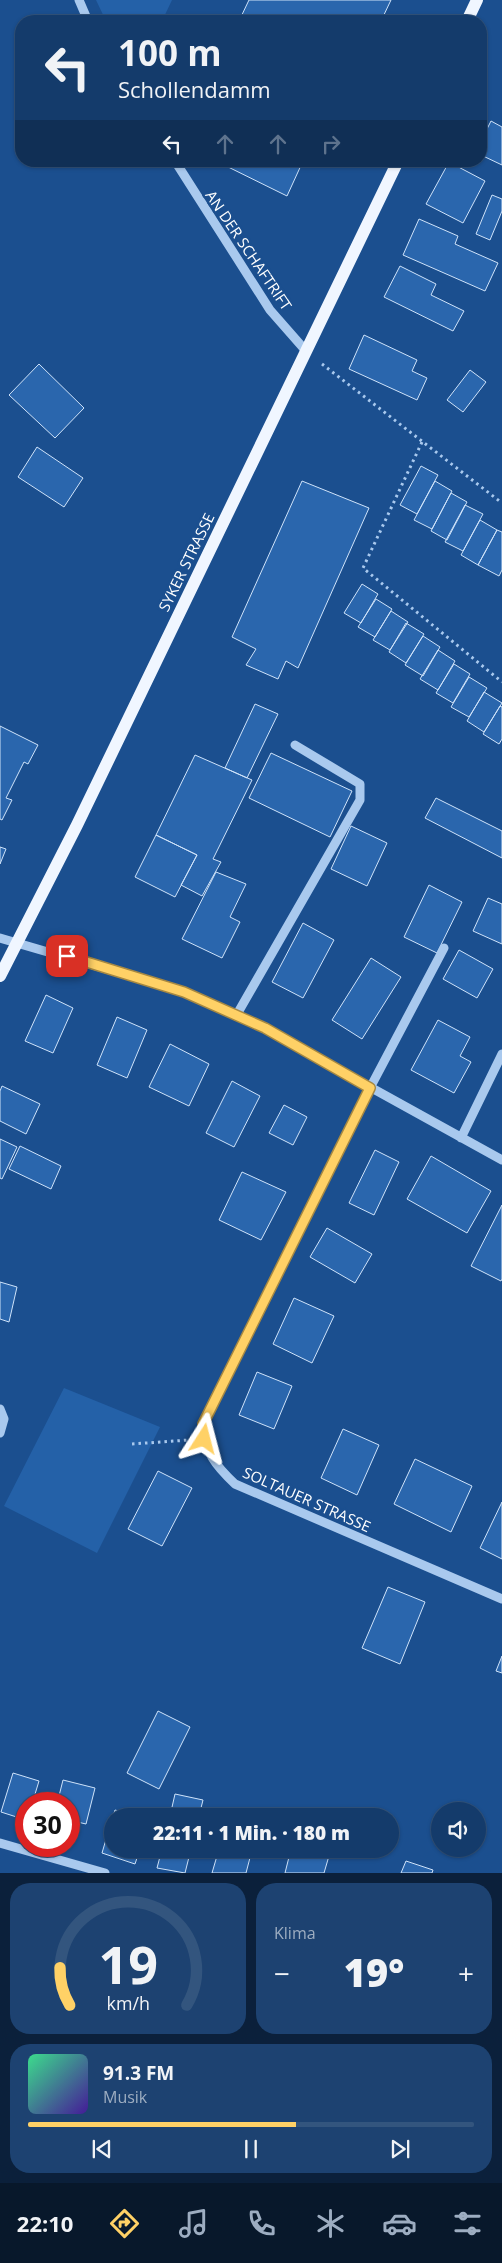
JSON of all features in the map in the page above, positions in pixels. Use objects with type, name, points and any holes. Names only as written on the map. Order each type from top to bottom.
[{"type":"main road","points":[[470,15],[477,0]]},
{"type":"main road","name":"SYKER STRASSE","points":[[0,976],[77,825],[395,167]]},
{"type":"street","points":[[79,0],[85,15]]},
{"type":"street","name":"AN DER SCHAFTRIFT","points":[[179,167],[270,310],[306,351]]},
{"type":"street","points":[[236,1016],[360,800],[360,784],[295,744]]},
{"type":"street","points":[[0,938],[184,992],[265,1028],[502,1160]]},
{"type":"street","points":[[204,1439],[203,1424],[370,1088],[444,948]]},
{"type":"street","points":[[461,1138],[502,1054]]},
{"type":"street","points":[[0,1408],[4,1419],[0,1433]]},
{"type":"street","name":"SOLTAUER STRASSE","points":[[204,1439],[216,1465],[235,1484],[502,1599]]},
{"type":"street","points":[[0,1843],[103,1873]]},
{"type":"path","points":[[306,351],[502,503]]},
{"type":"path","points":[[422,442],[362,568],[502,682]]},
{"type":"path","points":[[132,1444],[204,1439]]},
{"type":"shaded area","points":[[96,0],[172,0],[165,15],[103,15]]},
{"type":"shaded area","points":[[64,1388],[160,1427],[97,1553],[4,1506]]},
{"type":"building","points":[[249,0],[391,0],[384,15],[242,15]]},
{"type":"building","points":[[491,121],[502,127],[502,165],[487,158],[487,129]]},
{"type":"building","points":[[228,167],[300,167],[287,196]]},
{"type":"building","points":[[446,167],[458,167],[485,181],[463,223],[426,204]]},
{"type":"building","points":[[492,195],[502,199],[502,211],[490,240],[476,234]]},
{"type":"building","points":[[419,219],[458,236],[455,244],[498,263],[485,291],[403,255]]},
{"type":"building","points":[[400,266],[436,284],[431,295],[464,311],[453,331],[384,297]]},
{"type":"building","points":[[364,335],[417,360],[412,371],[427,378],[417,400],[349,369]]},
{"type":"building","points":[[39,364],[84,408],[55,438],[9,395]]},
{"type":"building","points":[[470,370],[486,382],[463,412],[447,400]]},
{"type":"building","points":[[37,447],[83,478],[64,507],[18,477]]},
{"type":"building","points":[[421,466],[438,475],[417,514],[400,505]]},
{"type":"building","points":[[302,481],[369,508],[298,668],[286,661],[278,679],[246,665],[256,649],[232,637]]},
{"type":"building","points":[[435,481],[452,491],[432,529],[414,520]]},
{"type":"building","points":[[451,493],[467,502],[447,540],[431,531]]},
{"type":"building","points":[[465,505],[483,514],[463,551],[445,542]]},
{"type":"building","points":[[480,520],[497,530],[478,565],[461,555]]},
{"type":"building","points":[[497,530],[502,532],[502,570],[499,576],[478,565]]},
{"type":"building","points":[[362,584],[378,594],[361,623],[344,613]]},
{"type":"building","points":[[376,599],[392,609],[375,637],[358,627]]},
{"type":"building","points":[[391,611],[408,622],[390,650],[373,640]]},
{"type":"building","points":[[406,623],[424,634],[406,663],[389,652]]},
{"type":"building","points":[[423,636],[440,647],[423,676],[405,665]]},
{"type":"building","points":[[438,650],[455,661],[438,690],[420,679]]},
{"type":"building","points":[[454,664],[470,674],[453,703],[436,693]]},
{"type":"building","points":[[469,677],[487,688],[469,717],[451,707]]},
{"type":"building","points":[[484,692],[502,703],[484,732],[467,721]]},
{"type":"building","points":[[255,704],[278,714],[247,778],[225,768]]},
{"type":"building","points":[[500,706],[502,707],[502,739],[499,744],[483,734]]},
{"type":"building","points":[[0,726],[38,745],[28,764],[24,762],[6,798],[12,800],[2,820],[0,819]]},
{"type":"building","points":[[271,753],[352,791],[330,837],[249,798]]},
{"type":"building","points":[[195,755],[252,780],[213,859],[221,862],[202,896],[181,885],[197,855],[156,835]]},
{"type":"building","points":[[436,798],[502,831],[502,858],[425,818]]},
{"type":"building","points":[[351,826],[387,843],[367,886],[331,869]]},
{"type":"building","points":[[156,835],[197,855],[175,897],[135,877]]},
{"type":"building","points":[[0,847],[6,849],[0,864]]},
{"type":"building","points":[[216,872],[246,884],[230,917],[240,922],[222,958],[182,939]]},
{"type":"building","points":[[429,885],[462,902],[437,953],[404,937]]},
{"type":"building","points":[[488,898],[502,904],[502,944],[473,931]]},
{"type":"building","points":[[303,923],[334,940],[303,998],[272,982]]},
{"type":"building","points":[[459,950],[493,969],[477,998],[443,979]]},
{"type":"building","points":[[371,958],[401,977],[362,1039],[332,1020]]},
{"type":"building","points":[[46,995],[73,1008],[53,1053],[25,1041]]},
{"type":"building","points":[[117,1017],[147,1030],[127,1078],[97,1065]]},
{"type":"building","points":[[438,1020],[470,1037],[460,1056],[471,1062],[454,1093],[411,1070]]},
{"type":"building","points":[[170,1044],[209,1064],[189,1106],[149,1087]]},
{"type":"building","points":[[232,1081],[260,1096],[234,1147],[206,1133]]},
{"type":"building","points":[[2,1086],[40,1104],[26,1134],[0,1121],[0,1091]]},
{"type":"building","points":[[284,1105],[307,1117],[293,1145],[269,1133]]},
{"type":"building","points":[[0,1139],[17,1147],[2,1179],[0,1178]]},
{"type":"building","points":[[20,1146],[61,1166],[51,1189],[9,1169]]},
{"type":"building","points":[[375,1150],[399,1162],[374,1215],[349,1203]]},
{"type":"building","points":[[431,1156],[491,1191],[467,1233],[407,1199]]},
{"type":"building","points":[[242,1172],[286,1192],[261,1240],[219,1220]]},
{"type":"building","points":[[502,1205],[502,1279],[501,1281],[471,1266]]},
{"type":"building","points":[[327,1228],[372,1254],[355,1283],[310,1257]]},
{"type":"building","points":[[0,1282],[17,1287],[9,1322],[0,1319]]},
{"type":"building","points":[[294,1298],[334,1316],[312,1363],[273,1344]]},
{"type":"building","points":[[257,1372],[292,1386],[274,1429],[239,1415]]},
{"type":"building","points":[[343,1429],[379,1445],[357,1495],[321,1478]]},
{"type":"building","points":[[415,1459],[472,1486],[451,1532],[394,1504]]},
{"type":"building","points":[[158,1471],[192,1488],[162,1546],[128,1529]]},
{"type":"building","points":[[502,1502],[502,1559],[480,1548]]},
{"type":"building","points":[[388,1587],[425,1602],[400,1664],[362,1648]]},
{"type":"building","points":[[502,1656],[502,1673],[496,1671]]},
{"type":"building","points":[[158,1711],[190,1727],[159,1789],[127,1773]]},
{"type":"building","points":[[13,1773],[39,1781],[36,1792],[15,1792],[15,1816],[1,1812]]},
{"type":"building","points":[[63,1780],[95,1788],[86,1824],[80,1823],[80,1792],[60,1792]]},
{"type":"building","points":[[175,1794],[203,1800],[201,1808],[172,1808]]},
{"type":"building","points":[[117,1858],[137,1858],[135,1864]]},
{"type":"building","points":[[160,1858],[189,1858],[185,1873],[157,1868]]},
{"type":"building","points":[[216,1858],[250,1858],[246,1873],[212,1873]]},
{"type":"building","points":[[289,1858],[328,1858],[324,1873],[285,1873]]},
{"type":"building","points":[[406,1861],[433,1870],[432,1873],[401,1873]]},
{"type":"route","points":[[67,956],[184,992],[265,1028],[370,1088],[203,1424],[204,1439]]}]
